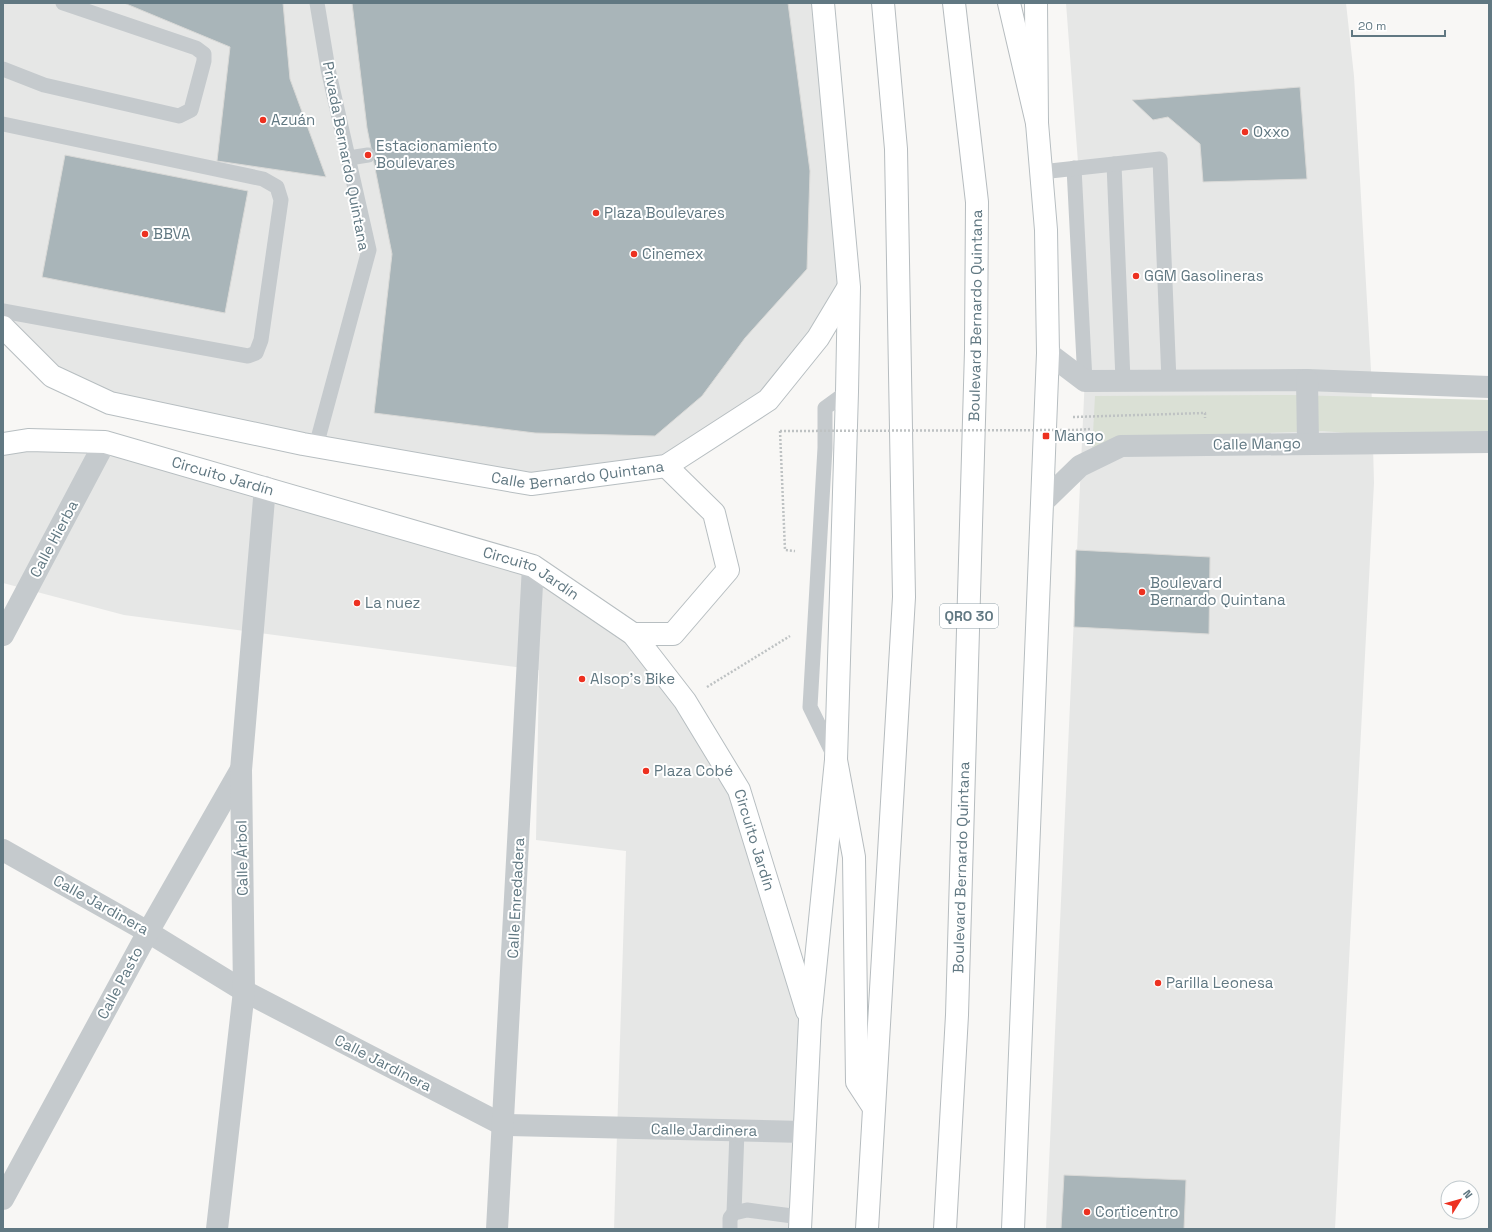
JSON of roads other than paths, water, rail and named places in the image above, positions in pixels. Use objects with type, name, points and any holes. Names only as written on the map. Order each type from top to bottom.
[{"type":"main road","points":[[800,1223],[810,1020],[836,760],[848,287],[823,3]]},
{"type":"main road","points":[[867,1229],[904,597],[896,149],[883,3]]},
{"type":"main road","name":"Boulevard Bernardo Quintana","points":[[945,1229],[957,1008],[976,350],[977,202],[954,3]]},
{"type":"main road","points":[[1009,3],[1037,123]]},
{"type":"main road","points":[[1012,1229],[1048,353],[1046,230],[1037,123],[1036,3]]},
{"type":"main road","name":"Calle Bernardo Quintana","points":[[309,445],[531,484],[666,466],[768,400],[818,338],[848,287]]},
{"type":"main road","points":[[3,327],[52,376],[110,403],[309,445]]},
{"type":"main road","name":"Circuito Jardín","points":[[3,444],[28,440],[105,442],[533,566],[632,634],[685,701],[739,790],[810,1020]]},
{"type":"main road","points":[[632,634],[672,634],[728,570],[714,513],[666,466]]},
{"type":"main road","points":[[836,760],[854,857],[857,1082],[874,1108]]},
{"type":"street","points":[[1048,353],[1085,382],[1123,380],[1308,380],[1489,387]]},
{"type":"street","points":[[1308,380],[1308,443]]},
{"type":"street","name":"Calle Hierba","points":[[3,635],[105,442]]},
{"type":"street","name":"Calle Mango","points":[[1043,502],[1080,466],[1121,446],[1489,442]]},
{"type":"street","name":"Calle Árbol","points":[[217,1229],[244,991],[241,770],[265,488]]},
{"type":"street","name":"Calle Enredadera","points":[[497,1229],[533,566]]},
{"type":"street","name":"Calle Pasto","points":[[3,1199],[148,932],[241,770]]},
{"type":"street","name":"Calle Jardinera","points":[[3,850],[148,932],[244,991],[503,1125],[804,1132]]},
{"type":"lane","points":[[3,69],[44,85],[179,116],[191,110],[201,75],[204,54],[196,48],[63,3]]},
{"type":"lane","name":"Privada Bernardo Quintana","points":[[309,445],[369,250],[328,69],[317,3]]},
{"type":"lane","points":[[3,124],[263,179],[277,187],[281,200],[261,340],[256,352],[248,356],[3,311]]},
{"type":"lane","points":[[349,158],[368,155]]},
{"type":"lane","points":[[1041,172],[1160,159],[1169,381]]},
{"type":"lane","points":[[1114,164],[1123,380]]},
{"type":"lane","points":[[1074,168],[1085,382]]},
{"type":"lane","points":[[836,760],[810,707],[825,448],[825,408],[846,392]]},
{"type":"lane","points":[[730,1229],[730,1218],[734,1213],[737,1131]]},
{"type":"lane","points":[[734,1213],[747,1210],[800,1223]]},
{"type":"place","name":"Azuán","points":[[263,120]]},
{"type":"place","name":"Oxxo","points":[[1245,132]]},
{"type":"place","name":"Estacionamiento Boulevares","points":[[368,155]]},
{"type":"place","name":"Plaza Boulevares","points":[[596,213]]},
{"type":"place","name":"BBVA","points":[[145,234]]},
{"type":"place","name":"Cinemex","points":[[634,254]]},
{"type":"place","name":"GGM Gasolineras","points":[[1136,276]]},
{"type":"place","name":"Mango","points":[[1046,436]]},
{"type":"place","name":"Boulevard Bernardo Quintana","points":[[1142,592]]},
{"type":"place","name":"La nuez","points":[[357,603]]},
{"type":"place","name":"Alsop's Bike","points":[[582,679]]},
{"type":"place","name":"Plaza Cobé","points":[[646,771]]},
{"type":"place","name":"Parilla Leonesa","points":[[1158,983]]},
{"type":"place","name":"Corticentro","points":[[1087,1212]]}]
